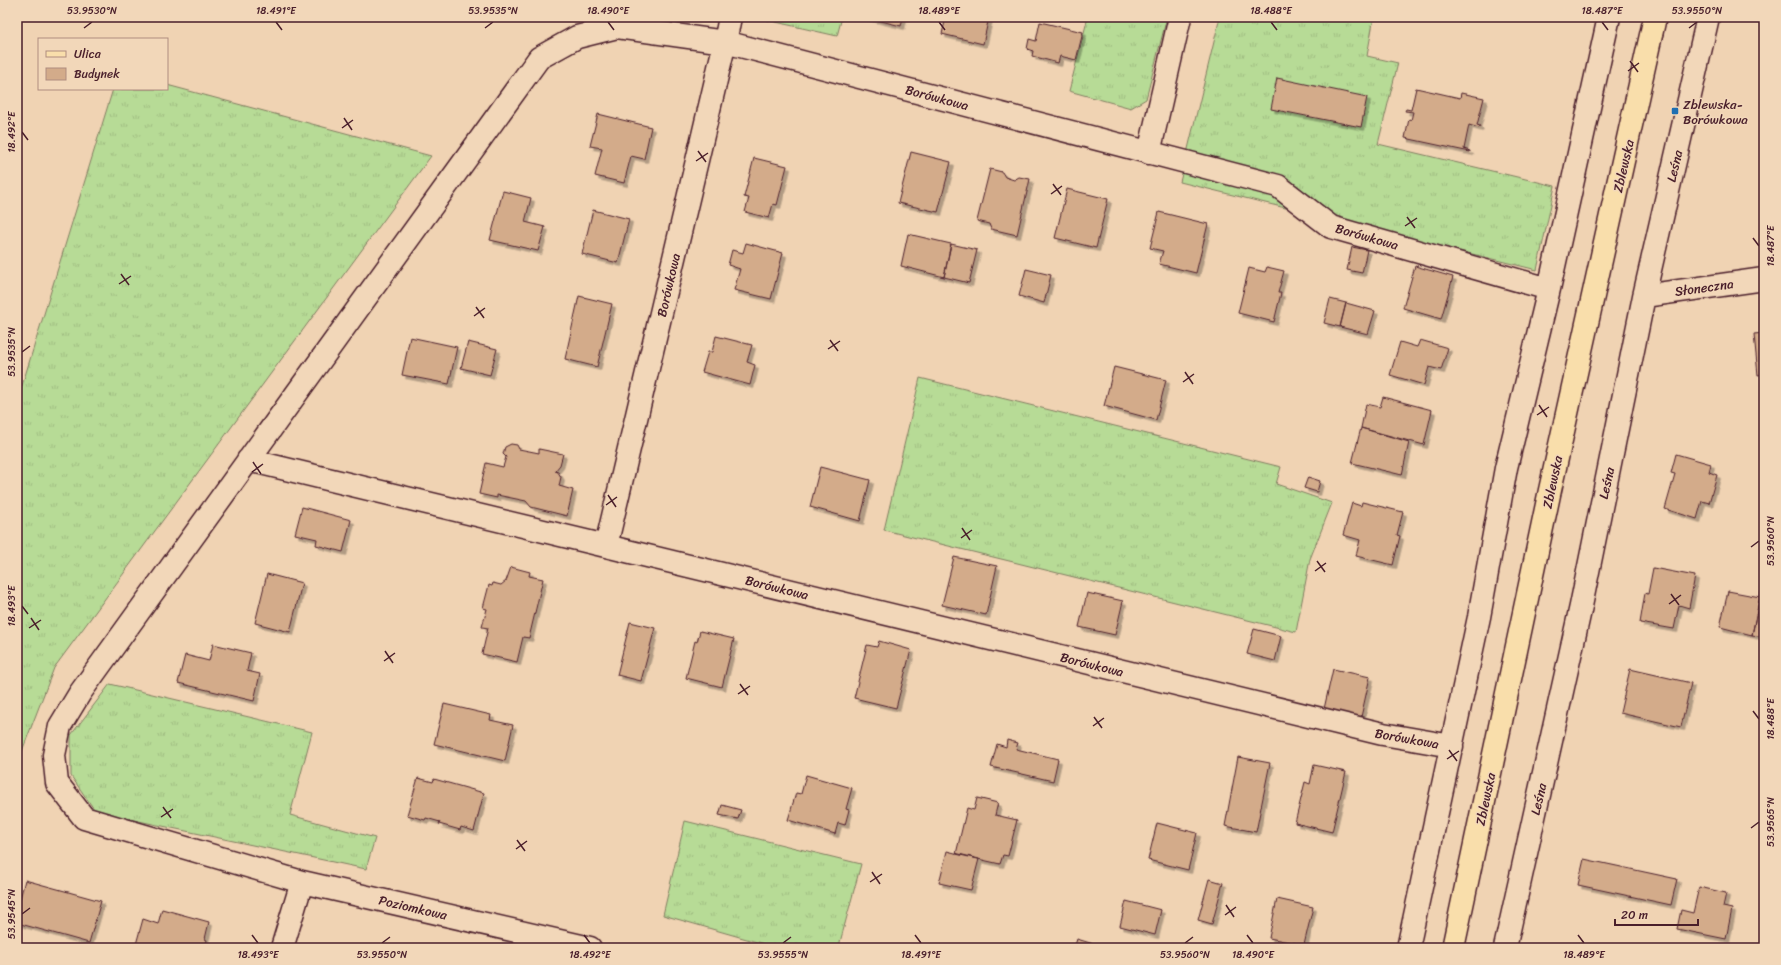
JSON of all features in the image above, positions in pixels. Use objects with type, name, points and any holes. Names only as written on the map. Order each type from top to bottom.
[{"type":"main road","name":"Zblewska","points":[[1453,948],[1550,490],[1655,17]]},
{"type":"street","name":"Borówkowa","points":[[730,17],[606,546],[1383,734],[1452,746]]},
{"type":"street","points":[[1148,153],[1180,17]]},
{"type":"street","points":[[1408,948],[1479,617],[1506,468],[1549,289],[1609,17]]},
{"type":"street","name":"Leśna","points":[[1505,948],[1581,606],[1644,296],[1708,17]]},
{"type":"street","name":"Poziomkowa","points":[[590,948],[302,882],[84,818],[57,783],[54,755],[60,726],[80,693],[539,58],[577,37],[617,27],[725,42]]},
{"type":"street","name":"Borówkowa","points":[[725,42],[1278,186],[1331,227],[1549,289]]},
{"type":"street","name":"Słoneczna","points":[[1644,296],[1764,279]]},
{"type":"street","points":[[248,460],[606,546]]},
{"type":"street","points":[[282,948],[302,882]]},
{"type":"green space","points":[[766,17],[842,17],[837,36],[767,20]]},
{"type":"green space","points":[[1088,17],[1167,17],[1146,99],[1131,108],[1069,91]]},
{"type":"green space","points":[[1220,17],[1374,17],[1367,56],[1398,63],[1378,144],[1555,186],[1537,270],[1180,182]]},
{"type":"green space","points":[[168,85],[431,156],[54,668],[17,764],[17,402],[113,90],[168,90]]},
{"type":"green space","points":[[920,378],[1281,467],[1276,484],[1332,503],[1310,559],[1296,632],[884,530]]},
{"type":"green space","points":[[110,684],[312,732],[290,815],[375,838],[366,869],[96,812],[71,776],[71,735]]},
{"type":"green space","points":[[685,821],[861,864],[839,946],[836,948],[778,948],[663,915]]},
{"type":"building","points":[[865,17],[903,17],[901,26]]},
{"type":"building","points":[[946,17],[989,17],[983,44],[942,34]]},
{"type":"building","points":[[1040,22],[1083,32],[1076,60],[1060,56],[1058,63],[1032,56],[1033,51],[1027,49],[1029,39],[1036,41]]},
{"type":"building","points":[[1277,78],[1367,97],[1361,127],[1271,109]]},
{"type":"building","points":[[1416,88],[1460,98],[1461,93],[1484,98],[1477,125],[1480,126],[1479,128],[1469,125],[1464,149],[1470,152],[1405,138],[1409,119],[1411,120],[1413,112],[1405,111],[1406,109],[1411,110]]},
{"type":"building","points":[[598,114],[651,127],[644,159],[631,156],[624,183],[595,176],[602,148],[590,146]]},
{"type":"building","points":[[911,152],[951,162],[938,212],[898,203]]},
{"type":"building","points":[[754,158],[787,166],[777,205],[773,204],[769,218],[745,212],[749,198],[744,197]]},
{"type":"building","points":[[990,169],[1002,172],[1005,177],[1014,180],[1019,177],[1030,179],[1017,235],[991,229],[989,224],[977,221]]},
{"type":"building","points":[[1067,189],[1108,199],[1096,248],[1055,238]]},
{"type":"building","points":[[503,191],[531,198],[525,222],[545,227],[538,251],[490,240]]},
{"type":"building","points":[[593,210],[629,219],[618,263],[582,254]]},
{"type":"building","points":[[1159,212],[1208,224],[1196,273],[1159,264],[1163,251],[1150,248]]},
{"type":"building","points":[[908,234],[951,244],[944,277],[901,266]]},
{"type":"building","points":[[746,243],[783,253],[771,299],[734,290],[740,269],[728,265],[732,250],[743,253]]},
{"type":"building","points":[[951,244],[977,250],[969,283],[944,277]]},
{"type":"building","points":[[1352,247],[1367,250],[1362,273],[1347,270]]},
{"type":"building","points":[[1415,266],[1453,277],[1441,319],[1403,308]]},
{"type":"building","points":[[1267,267],[1284,271],[1278,293],[1281,293],[1274,322],[1238,313],[1249,268],[1265,272]]},
{"type":"building","points":[[1026,269],[1051,275],[1044,303],[1019,296]]},
{"type":"building","points":[[579,296],[612,304],[597,367],[565,359]]},
{"type":"building","points":[[1330,299],[1346,303],[1340,327],[1324,323]]},
{"type":"building","points":[[1346,303],[1375,311],[1368,334],[1340,327]]},
{"type":"building","points":[[1764,333],[1764,374],[1758,375],[1754,334]]},
{"type":"building","points":[[716,336],[752,345],[747,362],[755,365],[750,385],[702,372],[708,352],[712,352]]},
{"type":"building","points":[[410,337],[457,347],[449,384],[402,375]]},
{"type":"building","points":[[1420,340],[1448,348],[1441,370],[1429,367],[1424,385],[1390,375],[1400,342],[1417,347]]},
{"type":"building","points":[[468,342],[497,349],[490,375],[461,368]]},
{"type":"building","points":[[1114,367],[1166,380],[1156,420],[1104,406]]},
{"type":"building","points":[[1383,397],[1432,410],[1424,445],[1361,428],[1366,404],[1380,407]]},
{"type":"building","points":[[1361,428],[1409,442],[1402,475],[1352,463]]},
{"type":"building","points":[[511,444],[517,445],[519,449],[539,453],[539,449],[563,454],[560,465],[555,471],[558,472],[561,477],[559,486],[573,490],[567,516],[531,507],[526,501],[497,495],[497,498],[479,494],[486,463],[503,467],[506,457],[503,454],[505,447]]},
{"type":"building","points":[[1676,454],[1711,464],[1709,472],[1717,475],[1709,503],[1702,501],[1697,519],[1665,509],[1675,474],[1671,473]]},
{"type":"building","points":[[820,467],[870,480],[860,521],[810,507]]},
{"type":"building","points":[[1308,477],[1320,481],[1317,492],[1304,488]]},
{"type":"building","points":[[1362,502],[1403,512],[1397,535],[1400,536],[1393,565],[1356,556],[1360,540],[1343,535],[1352,503],[1361,506]]},
{"type":"building","points":[[302,507],[351,520],[343,552],[316,545],[317,539],[295,534]]},
{"type":"building","points":[[954,557],[997,566],[986,615],[942,605]]},
{"type":"building","points":[[511,567],[530,572],[529,576],[543,579],[529,638],[523,637],[517,662],[482,654],[488,628],[482,627],[487,609],[483,608],[489,585],[492,586],[493,583],[501,585],[506,581]]},
{"type":"building","points":[[1653,568],[1695,576],[1689,608],[1679,605],[1674,629],[1640,623],[1645,593],[1648,594]]},
{"type":"building","points":[[267,574],[302,583],[290,632],[255,623]]},
{"type":"building","points":[[1728,591],[1760,597],[1752,635],[1720,627]]},
{"type":"building","points":[[1761,592],[1764,592],[1764,637],[1752,635]]},
{"type":"building","points":[[1087,593],[1123,601],[1115,635],[1079,627]]},
{"type":"building","points":[[630,622],[655,628],[641,681],[617,675]]},
{"type":"building","points":[[1254,629],[1281,636],[1275,661],[1247,654]]},
{"type":"building","points":[[700,631],[734,639],[722,687],[686,678],[695,641],[697,642]]},
{"type":"building","points":[[879,641],[911,650],[896,708],[854,698],[867,645],[877,647]]},
{"type":"building","points":[[213,644],[251,653],[247,671],[260,674],[254,701],[178,683],[185,655],[209,661]]},
{"type":"building","points":[[1333,669],[1370,677],[1361,717],[1324,709]]},
{"type":"building","points":[[1630,669],[1691,683],[1681,727],[1620,713]]},
{"type":"building","points":[[444,704],[491,715],[490,720],[513,725],[505,761],[434,744]]},
{"type":"building","points":[[1007,740],[1018,743],[1016,749],[1058,759],[1053,781],[991,767],[997,744],[1006,747]]},
{"type":"building","points":[[1238,757],[1270,763],[1256,832],[1225,826]]},
{"type":"building","points":[[1314,765],[1346,772],[1332,832],[1295,823],[1305,782],[1310,784]]},
{"type":"building","points":[[806,775],[852,788],[846,809],[849,810],[845,825],[838,823],[835,834],[788,820],[796,793],[801,794]]},
{"type":"building","points":[[418,778],[433,782],[434,779],[484,793],[474,831],[461,827],[460,830],[439,824],[440,822],[426,818],[425,820],[407,815]]},
{"type":"building","points":[[977,798],[998,803],[995,815],[1017,820],[1008,856],[1003,855],[1000,864],[956,854],[967,808],[974,810]]},
{"type":"building","points":[[722,805],[741,810],[738,819],[719,815]]},
{"type":"building","points":[[1157,823],[1197,833],[1188,870],[1148,860]]},
{"type":"building","points":[[947,851],[979,859],[971,890],[939,883]]},
{"type":"building","points":[[1584,859],[1677,879],[1671,905],[1578,885]]},
{"type":"building","points":[[1209,879],[1223,883],[1212,924],[1198,920]]},
{"type":"building","points":[[25,880],[101,901],[89,943],[17,923],[17,910]]},
{"type":"building","points":[[1699,887],[1726,893],[1723,907],[1732,909],[1726,939],[1677,929],[1681,910],[1693,913]]},
{"type":"building","points":[[1277,899],[1313,907],[1304,945],[1269,938]]},
{"type":"building","points":[[1126,901],[1161,910],[1155,935],[1120,926]]},
{"type":"building","points":[[162,909],[209,922],[205,939],[207,940],[205,948],[135,948],[143,919],[158,924]]},
{"type":"building","points":[[1077,939],[1100,946],[1099,948],[1074,948]]},
{"type":"place","name":"Zblewska- Borówkowa","points":[[1675,111]]}]
